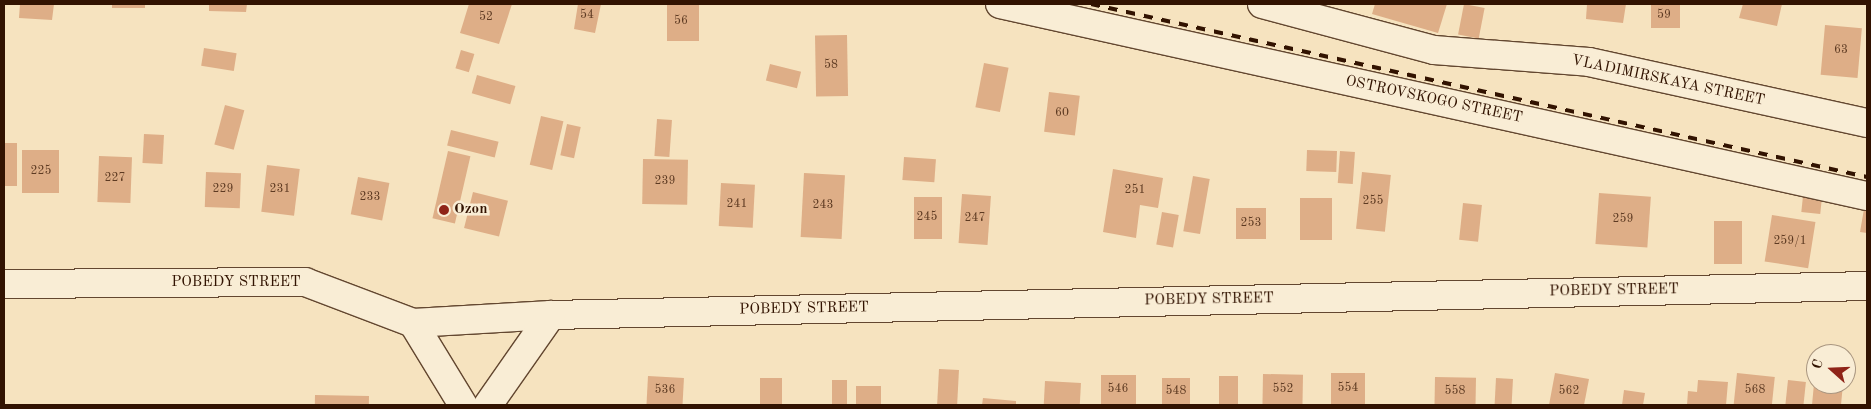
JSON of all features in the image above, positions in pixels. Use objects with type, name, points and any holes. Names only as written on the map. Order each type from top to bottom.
[{"type":"street","name":"OSTROVSKOGO STREET","points":[[1000,4],[1867,196]]},
{"type":"street","name":"VLADIMIRSKAYA STREET","points":[[1262,4],[1434,50],[1589,62],[1867,123]]},
{"type":"street","name":"POBEDY STREET","points":[[4,284],[305,282],[414,323],[551,315],[1867,286]]},
{"type":"street","points":[[488,405],[551,315]]},
{"type":"street","points":[[414,323],[463,405]]},
{"type":"building","points":[[20,4],[54,4],[52,20],[19,18]]},
{"type":"building","points":[[112,4],[145,4],[145,8],[112,8]]},
{"type":"building","points":[[209,4],[247,4],[246,12],[209,11]]},
{"type":"building","points":[[469,4],[512,4],[499,44],[460,33]]},
{"type":"building","points":[[578,4],[601,4],[595,33],[574,29]]},
{"type":"building","points":[[667,4],[699,4],[699,41],[667,41]]},
{"type":"building","points":[[1375,4],[1447,4],[1438,33],[1372,14]]},
{"type":"building","points":[[1464,4],[1485,8],[1479,38],[1458,34]]},
{"type":"building","points":[[1587,4],[1626,4],[1623,23],[1586,19]]},
{"type":"building","points":[[1651,4],[1680,4],[1680,28],[1651,28]]},
{"type":"building","points":[[1743,4],[1782,4],[1777,26],[1739,18]]},
{"type":"building","points":[[1825,25],[1862,28],[1858,78],[1821,75]]},
{"type":"building","points":[[847,35],[848,96],[816,97],[815,36]]},
{"type":"building","points":[[204,48],[237,53],[234,71],[201,66]]},
{"type":"building","points":[[461,50],[474,54],[469,72],[455,68]]},
{"type":"building","points":[[984,63],[1009,68],[1000,112],[975,107]]},
{"type":"building","points":[[770,64],[801,72],[797,88],[766,80]]},
{"type":"building","points":[[477,75],[515,86],[510,104],[472,93]]},
{"type":"building","points":[[1049,92],[1080,96],[1075,135],[1044,132]]},
{"type":"building","points":[[225,105],[244,110],[234,150],[214,145]]},
{"type":"building","points":[[541,116],[563,121],[552,170],[530,165]]},
{"type":"building","points":[[657,119],[672,120],[669,157],[654,156]]},
{"type":"building","points":[[567,124],[581,127],[574,158],[560,155]]},
{"type":"building","points":[[451,130],[499,142],[495,157],[447,146]]},
{"type":"building","points":[[144,134],[164,135],[162,164],[142,163]]},
{"type":"building","points":[[4,143],[17,143],[17,186],[4,186]]},
{"type":"building","points":[[22,150],[59,150],[59,193],[22,193]]},
{"type":"building","points":[[1307,150],[1337,151],[1336,172],[1306,171]]},
{"type":"building","points":[[448,151],[470,156],[455,223],[432,218]]},
{"type":"building","points":[[1340,151],[1355,152],[1353,184],[1338,183]]},
{"type":"building","points":[[99,156],[132,157],[130,203],[97,202]]},
{"type":"building","points":[[904,157],[936,159],[934,182],[902,180]]},
{"type":"building","points":[[643,159],[688,160],[687,205],[642,204]]},
{"type":"building","points":[[267,165],[300,169],[294,216],[261,212]]},
{"type":"building","points":[[1113,169],[1163,178],[1158,208],[1140,205],[1136,238],[1103,232]]},
{"type":"building","points":[[206,172],[241,173],[240,208],[205,207]]},
{"type":"building","points":[[1362,172],[1391,175],[1385,232],[1356,229]]},
{"type":"building","points":[[804,173],[845,175],[842,239],[801,237]]},
{"type":"building","points":[[1193,176],[1210,179],[1200,234],[1183,231]]},
{"type":"building","points":[[358,177],[389,183],[382,220],[351,214]]},
{"type":"building","points":[[721,183],[755,185],[753,228],[719,226]]},
{"type":"building","points":[[473,192],[508,201],[499,237],[464,228]]},
{"type":"building","points":[[1599,193],[1651,197],[1647,248],[1595,244]]},
{"type":"building","points":[[962,194],[991,196],[988,245],[959,243]]},
{"type":"building","points":[[1803,196],[1822,198],[1820,214],[1801,212]]},
{"type":"building","points":[[914,197],[942,197],[942,239],[914,239]]},
{"type":"building","points":[[1300,198],[1332,198],[1332,240],[1300,240]]},
{"type":"building","points":[[1463,203],[1482,205],[1478,242],[1459,240]]},
{"type":"building","points":[[1236,208],[1266,208],[1266,239],[1236,239]]},
{"type":"building","points":[[1864,209],[1867,210],[1867,233],[1860,232]]},
{"type":"building","points":[[1162,212],[1179,215],[1173,247],[1156,244]]},
{"type":"building","points":[[1772,215],[1815,222],[1808,268],[1765,261]]},
{"type":"building","points":[[1714,221],[1742,221],[1742,264],[1714,264]]},
{"type":"building","points":[[939,369],[959,370],[957,405],[937,405]]},
{"type":"building","points":[[1331,373],[1365,373],[1365,405],[1331,405]]},
{"type":"building","points":[[1555,373],[1589,379],[1584,405],[1549,405]]},
{"type":"building","points":[[1737,373],[1775,377],[1772,405],[1734,405]]},
{"type":"building","points":[[1263,374],[1303,375],[1302,405],[1262,405]]},
{"type":"building","points":[[1101,375],[1136,375],[1136,405],[1101,405]]},
{"type":"building","points":[[648,376],[684,378],[683,405],[646,405]]},
{"type":"building","points":[[1219,376],[1238,376],[1238,405],[1219,405]]},
{"type":"building","points":[[1435,377],[1476,378],[1476,405],[1435,405]]},
{"type":"building","points":[[760,378],[782,378],[782,405],[760,405]]},
{"type":"building","points":[[1162,378],[1190,378],[1190,405],[1162,405]]},
{"type":"building","points":[[1496,378],[1513,379],[1512,405],[1495,405]]},
{"type":"building","points":[[832,380],[847,380],[847,405],[832,405]]},
{"type":"building","points":[[1698,380],[1728,382],[1726,405],[1687,405],[1688,391],[1697,392]]},
{"type":"building","points":[[1788,380],[1806,382],[1803,405],[1785,405]]},
{"type":"building","points":[[1045,381],[1081,383],[1080,405],[1044,405]]},
{"type":"building","points":[[856,386],[881,386],[881,405],[856,405]]},
{"type":"building","points":[[1624,390],[1645,393],[1643,405],[1622,405]]},
{"type":"building","points":[[1813,394],[1842,394],[1841,405],[1812,405]]},
{"type":"building","points":[[315,395],[369,396],[369,405],[315,405]]},
{"type":"building","points":[[983,398],[1016,401],[1016,405],[982,405]]},
{"type":"railway","points":[[1091,4],[1867,177]]},
{"type":"place","name":"Ozon","points":[[444,210]]}]
